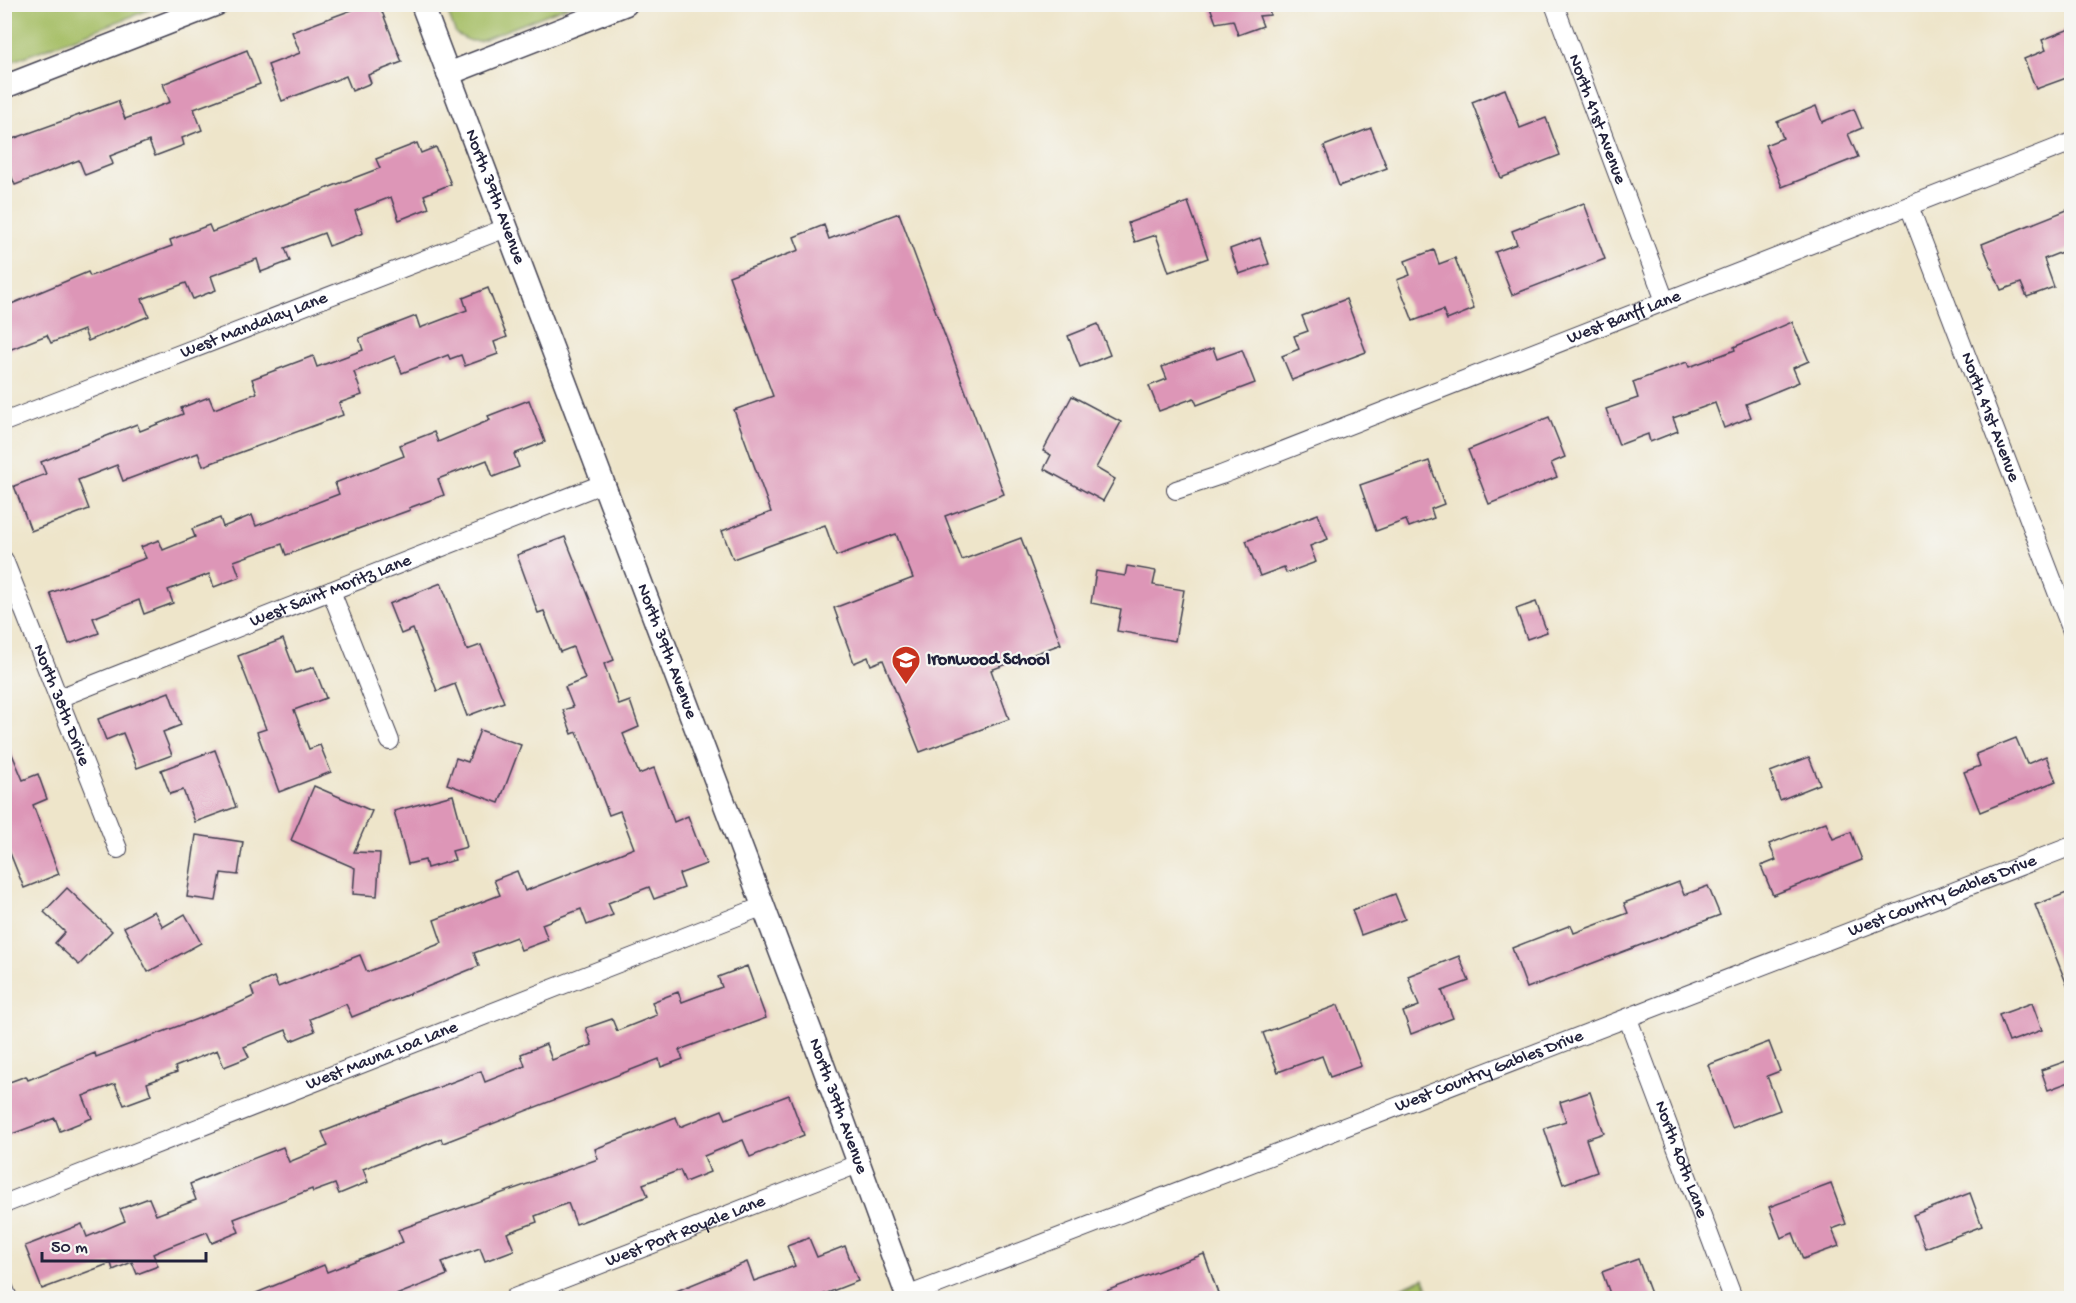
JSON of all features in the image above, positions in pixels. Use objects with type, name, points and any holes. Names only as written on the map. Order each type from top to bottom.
[{"type":"street","points":[[4,87],[217,4]]},
{"type":"street","name":"North 39th Avenue","points":[[422,4],[908,1297]]},
{"type":"street","points":[[448,74],[626,4]]},
{"type":"street","name":"North 41st Avenue","points":[[1554,4],[1665,301]]},
{"type":"street","name":"West Banff Lane","points":[[1176,490],[1221,475],[2072,142]]},
{"type":"street","name":"North 41st Avenue","points":[[1909,206],[2072,631]]},
{"type":"street","name":"West Mandalay Lane","points":[[4,422],[506,228]]},
{"type":"street","name":"West Saint Moritz Lane","points":[[59,699],[602,484]]},
{"type":"street","name":"North 38th Drive","points":[[4,560],[118,849]]},
{"type":"street","points":[[331,591],[390,741]]},
{"type":"street","name":"West Country Gables Drive","points":[[908,1297],[2072,846]]},
{"type":"street","name":"West Mauna Loa Lane","points":[[4,1204],[761,906]]},
{"type":"street","name":"North 40th Lane","points":[[1628,1019],[1733,1299]]},
{"type":"street","name":"West Port Royale Lane","points":[[513,1299],[858,1164]]},
{"type":"street","points":[[4,1288],[8,1299]]},
{"type":"green space","points":[[4,5],[162,5],[13,61],[5,60]]},
{"type":"green space","points":[[445,5],[571,5],[479,41],[470,41],[456,34]]},
{"type":"green space","points":[[1424,1278],[1432,1298],[1377,1298]]},
{"type":"building","points":[[368,4],[379,4],[402,62],[368,75],[371,83],[352,91],[346,76],[282,101],[268,65],[300,53],[292,32]]},
{"type":"building","points":[[1209,4],[1269,4],[1270,15],[1259,16],[1263,26],[1238,35],[1233,20],[1216,23]]},
{"type":"building","points":[[2072,28],[2072,76],[2036,89],[2024,59],[2046,50],[2042,40]]},
{"type":"building","points":[[247,50],[260,84],[194,109],[202,130],[182,138],[184,145],[155,156],[149,141],[110,156],[113,164],[85,175],[79,160],[15,185],[4,158],[4,142],[118,101],[125,119],[170,102],[163,84]]},
{"type":"building","points":[[1505,89],[1520,128],[1546,118],[1560,155],[1501,178],[1472,102]]},
{"type":"building","points":[[1816,106],[1822,122],[1854,109],[1862,128],[1848,134],[1858,157],[1782,187],[1765,145],[1783,138],[1777,122]]},
{"type":"building","points":[[1371,128],[1387,168],[1339,186],[1324,146]]},
{"type":"building","points":[[417,143],[421,153],[436,147],[451,184],[424,195],[429,208],[399,220],[391,197],[355,211],[363,233],[329,246],[324,233],[285,248],[290,261],[261,272],[257,259],[211,276],[216,290],[193,299],[186,283],[142,299],[149,316],[88,341],[84,330],[51,343],[47,335],[4,352],[4,307],[88,272],[90,276],[172,246],[170,240],[209,225],[212,232],[380,168],[376,159]]},
{"type":"building","points":[[1188,202],[1208,258],[1169,272],[1156,235],[1135,242],[1128,223]]},
{"type":"building","points":[[1584,203],[1605,259],[1512,295],[1495,252],[1517,244],[1512,231]]},
{"type":"building","points":[[2067,210],[2072,222],[2072,248],[2044,259],[2054,287],[2027,297],[2021,283],[2001,290],[1982,244]]},
{"type":"building","points":[[899,213],[1004,494],[945,516],[962,560],[1021,538],[1061,644],[991,670],[1009,719],[920,752],[883,660],[871,665],[868,657],[854,663],[834,608],[913,578],[896,534],[836,556],[825,525],[733,559],[722,531],[771,512],[734,410],[773,396],[729,276],[799,250],[794,237],[824,225],[829,239]]},
{"type":"building","points":[[1260,238],[1269,264],[1239,274],[1230,249]]},
{"type":"building","points":[[1434,250],[1439,264],[1455,258],[1474,309],[1447,320],[1443,310],[1413,321],[1397,280],[1410,275],[1405,261]]},
{"type":"building","points":[[488,288],[507,337],[494,342],[498,354],[465,366],[461,355],[450,359],[448,355],[402,373],[395,356],[354,372],[362,395],[339,403],[343,415],[203,466],[198,453],[123,481],[117,465],[78,480],[89,509],[31,531],[14,486],[46,474],[41,462],[137,424],[140,431],[183,414],[181,408],[209,397],[214,409],[257,393],[252,379],[313,356],[317,367],[363,350],[359,338],[416,316],[420,328],[467,310],[463,298]]},
{"type":"building","points":[[1346,299],[1366,352],[1292,380],[1282,356],[1299,349],[1294,336],[1308,331],[1302,316]]},
{"type":"building","points":[[1792,322],[1809,361],[1793,368],[1799,382],[1746,404],[1751,417],[1724,428],[1715,403],[1673,418],[1678,431],[1650,442],[1648,434],[1619,445],[1606,409],[1638,398],[1633,382],[1687,362],[1689,367],[1735,350],[1734,347]]},
{"type":"building","points":[[1098,324],[1110,355],[1080,367],[1068,336]]},
{"type":"building","points":[[1213,348],[1217,359],[1242,350],[1255,383],[1197,405],[1194,398],[1159,411],[1149,386],[1167,379],[1162,367]]},
{"type":"building","points":[[1072,396],[1121,422],[1096,468],[1115,479],[1103,501],[1044,469],[1051,455],[1043,451]]},
{"type":"building","points":[[529,400],[545,442],[514,454],[519,467],[493,477],[487,460],[438,479],[444,495],[409,508],[410,510],[286,555],[282,544],[234,561],[240,577],[214,587],[209,574],[168,590],[173,603],[144,614],[139,600],[93,618],[99,633],[69,644],[50,593],[146,558],[141,547],[159,540],[163,550],[195,537],[192,529],[220,518],[223,527],[252,515],[256,526],[339,494],[335,483],[404,456],[400,445],[434,432],[438,442],[490,420],[488,416]]},
{"type":"building","points":[[1549,417],[1565,457],[1551,463],[1557,477],[1489,504],[1468,450]]},
{"type":"building","points":[[1429,461],[1444,504],[1431,509],[1434,518],[1409,527],[1406,520],[1376,531],[1360,485]]},
{"type":"building","points":[[1318,514],[1328,539],[1310,546],[1316,562],[1286,573],[1284,567],[1260,576],[1246,541]]},
{"type":"building","points":[[565,537],[614,660],[604,664],[619,705],[630,701],[639,727],[623,734],[639,774],[654,768],[674,822],[688,816],[706,864],[679,874],[684,888],[654,899],[649,887],[608,903],[613,915],[587,925],[581,909],[542,924],[548,940],[521,950],[516,937],[474,953],[479,966],[352,1017],[346,1004],[310,1019],[315,1031],[291,1041],[286,1030],[244,1047],[249,1057],[224,1067],[217,1050],[175,1067],[177,1072],[147,1083],[151,1095],[124,1105],[115,1084],[83,1096],[92,1118],[60,1131],[55,1118],[4,1137],[4,1084],[26,1076],[28,1080],[95,1053],[96,1057],[237,1004],[254,996],[251,987],[274,977],[278,987],[360,955],[367,972],[442,943],[434,920],[500,895],[494,880],[517,871],[525,891],[634,848],[620,811],[609,815],[577,732],[572,734],[563,710],[573,707],[565,687],[585,679],[573,647],[560,652],[544,611],[538,613],[517,555]]},
{"type":"building","points":[[1127,566],[1156,571],[1153,585],[1184,590],[1175,641],[1117,631],[1121,609],[1091,603],[1096,571],[1125,576]]},
{"type":"building","points":[[441,583],[467,650],[481,645],[504,702],[467,716],[455,684],[437,691],[413,629],[401,634],[389,604]]},
{"type":"building","points":[[1536,602],[1547,632],[1527,639],[1516,609]]},
{"type":"building","points":[[283,639],[296,673],[314,667],[326,698],[294,710],[309,749],[320,745],[331,772],[279,792],[257,732],[266,729],[238,656]]},
{"type":"building","points":[[169,692],[181,725],[163,732],[172,755],[137,768],[123,733],[106,740],[98,719]]},
{"type":"building","points":[[480,730],[521,745],[499,803],[447,784],[456,758],[468,762]]},
{"type":"building","points":[[4,735],[23,780],[38,774],[47,799],[33,805],[59,874],[24,888],[4,838]]},
{"type":"building","points":[[2016,738],[2027,764],[2046,756],[2056,781],[1980,812],[1964,772],[1980,766],[1976,754]]},
{"type":"building","points":[[215,750],[236,807],[195,822],[183,790],[170,794],[161,770]]},
{"type":"building","points":[[1809,757],[1820,784],[1780,800],[1770,772]]},
{"type":"building","points":[[314,786],[372,811],[354,852],[380,853],[377,896],[353,894],[355,868],[291,840]]},
{"type":"building","points":[[453,795],[467,847],[452,851],[455,860],[427,868],[425,860],[408,864],[394,811]]},
{"type":"building","points":[[1826,822],[1833,839],[1851,832],[1862,860],[1773,895],[1761,866],[1776,860],[1769,844]]},
{"type":"building","points":[[196,835],[243,842],[238,875],[221,873],[216,901],[187,897]]},
{"type":"building","points":[[1679,882],[1684,895],[1708,886],[1720,915],[1527,988],[1512,948],[1571,925],[1574,933],[1628,913],[1624,903]]},
{"type":"building","points":[[67,888],[112,931],[79,965],[55,943],[65,932],[44,912]]},
{"type":"building","points":[[2072,891],[2072,995],[2071,995],[2035,905]]},
{"type":"building","points":[[1395,894],[1405,919],[1361,935],[1352,910]]},
{"type":"building","points":[[154,911],[163,927],[185,914],[201,943],[148,972],[124,927]]},
{"type":"building","points":[[1459,956],[1469,981],[1442,991],[1453,1018],[1411,1034],[1403,1012],[1419,1006],[1408,976]]},
{"type":"building","points":[[747,966],[766,1018],[679,1050],[683,1059],[661,1067],[659,1059],[443,1143],[441,1139],[363,1169],[368,1182],[339,1194],[335,1184],[313,1192],[312,1189],[234,1219],[239,1232],[212,1243],[207,1232],[169,1247],[153,1254],[158,1266],[137,1274],[132,1262],[113,1270],[111,1263],[42,1289],[25,1246],[82,1224],[87,1237],[125,1221],[120,1209],[149,1198],[156,1215],[196,1200],[190,1184],[283,1147],[289,1162],[328,1146],[322,1132],[481,1071],[485,1082],[525,1066],[521,1054],[546,1044],[552,1060],[592,1045],[586,1028],[612,1019],[617,1031],[657,1015],[652,1002],[678,992],[682,1002],[722,987],[718,977]]},
{"type":"building","points":[[2032,1003],[2042,1030],[2009,1042],[1999,1015]]},
{"type":"building","points":[[1338,1005],[1361,1066],[1330,1077],[1322,1056],[1278,1072],[1263,1033]]},
{"type":"building","points":[[1769,1042],[1780,1071],[1767,1076],[1780,1110],[1732,1128],[1708,1065]]},
{"type":"building","points":[[2072,1059],[2072,1081],[2048,1090],[2041,1070]]},
{"type":"building","points":[[1590,1092],[1604,1133],[1586,1139],[1597,1172],[1563,1184],[1544,1128],[1566,1121],[1560,1102]]},
{"type":"building","points":[[789,1095],[804,1135],[750,1157],[743,1140],[704,1156],[710,1172],[685,1182],[680,1170],[643,1184],[648,1196],[576,1224],[568,1203],[535,1216],[537,1222],[507,1233],[514,1250],[485,1261],[480,1248],[442,1262],[447,1275],[386,1299],[242,1299],[324,1265],[327,1272],[403,1242],[398,1230],[598,1159],[595,1149],[676,1117],[680,1127],[722,1110],[726,1119]]},
{"type":"building","points":[[1831,1184],[1846,1224],[1832,1229],[1839,1246],[1803,1259],[1793,1233],[1781,1238],[1769,1207]]},
{"type":"building","points":[[1970,1193],[1982,1226],[1925,1248],[1913,1215]]},
{"type":"building","points":[[809,1238],[817,1257],[845,1246],[858,1281],[812,1299],[657,1299],[747,1262],[754,1281],[795,1266],[787,1246]]},
{"type":"building","points":[[1204,1254],[1220,1299],[1090,1299],[1090,1297]]},
{"type":"building","points":[[1638,1259],[1653,1299],[1612,1299],[1602,1272]]},
{"type":"place","name":"Ironwood School","points":[[906,686]]}]
